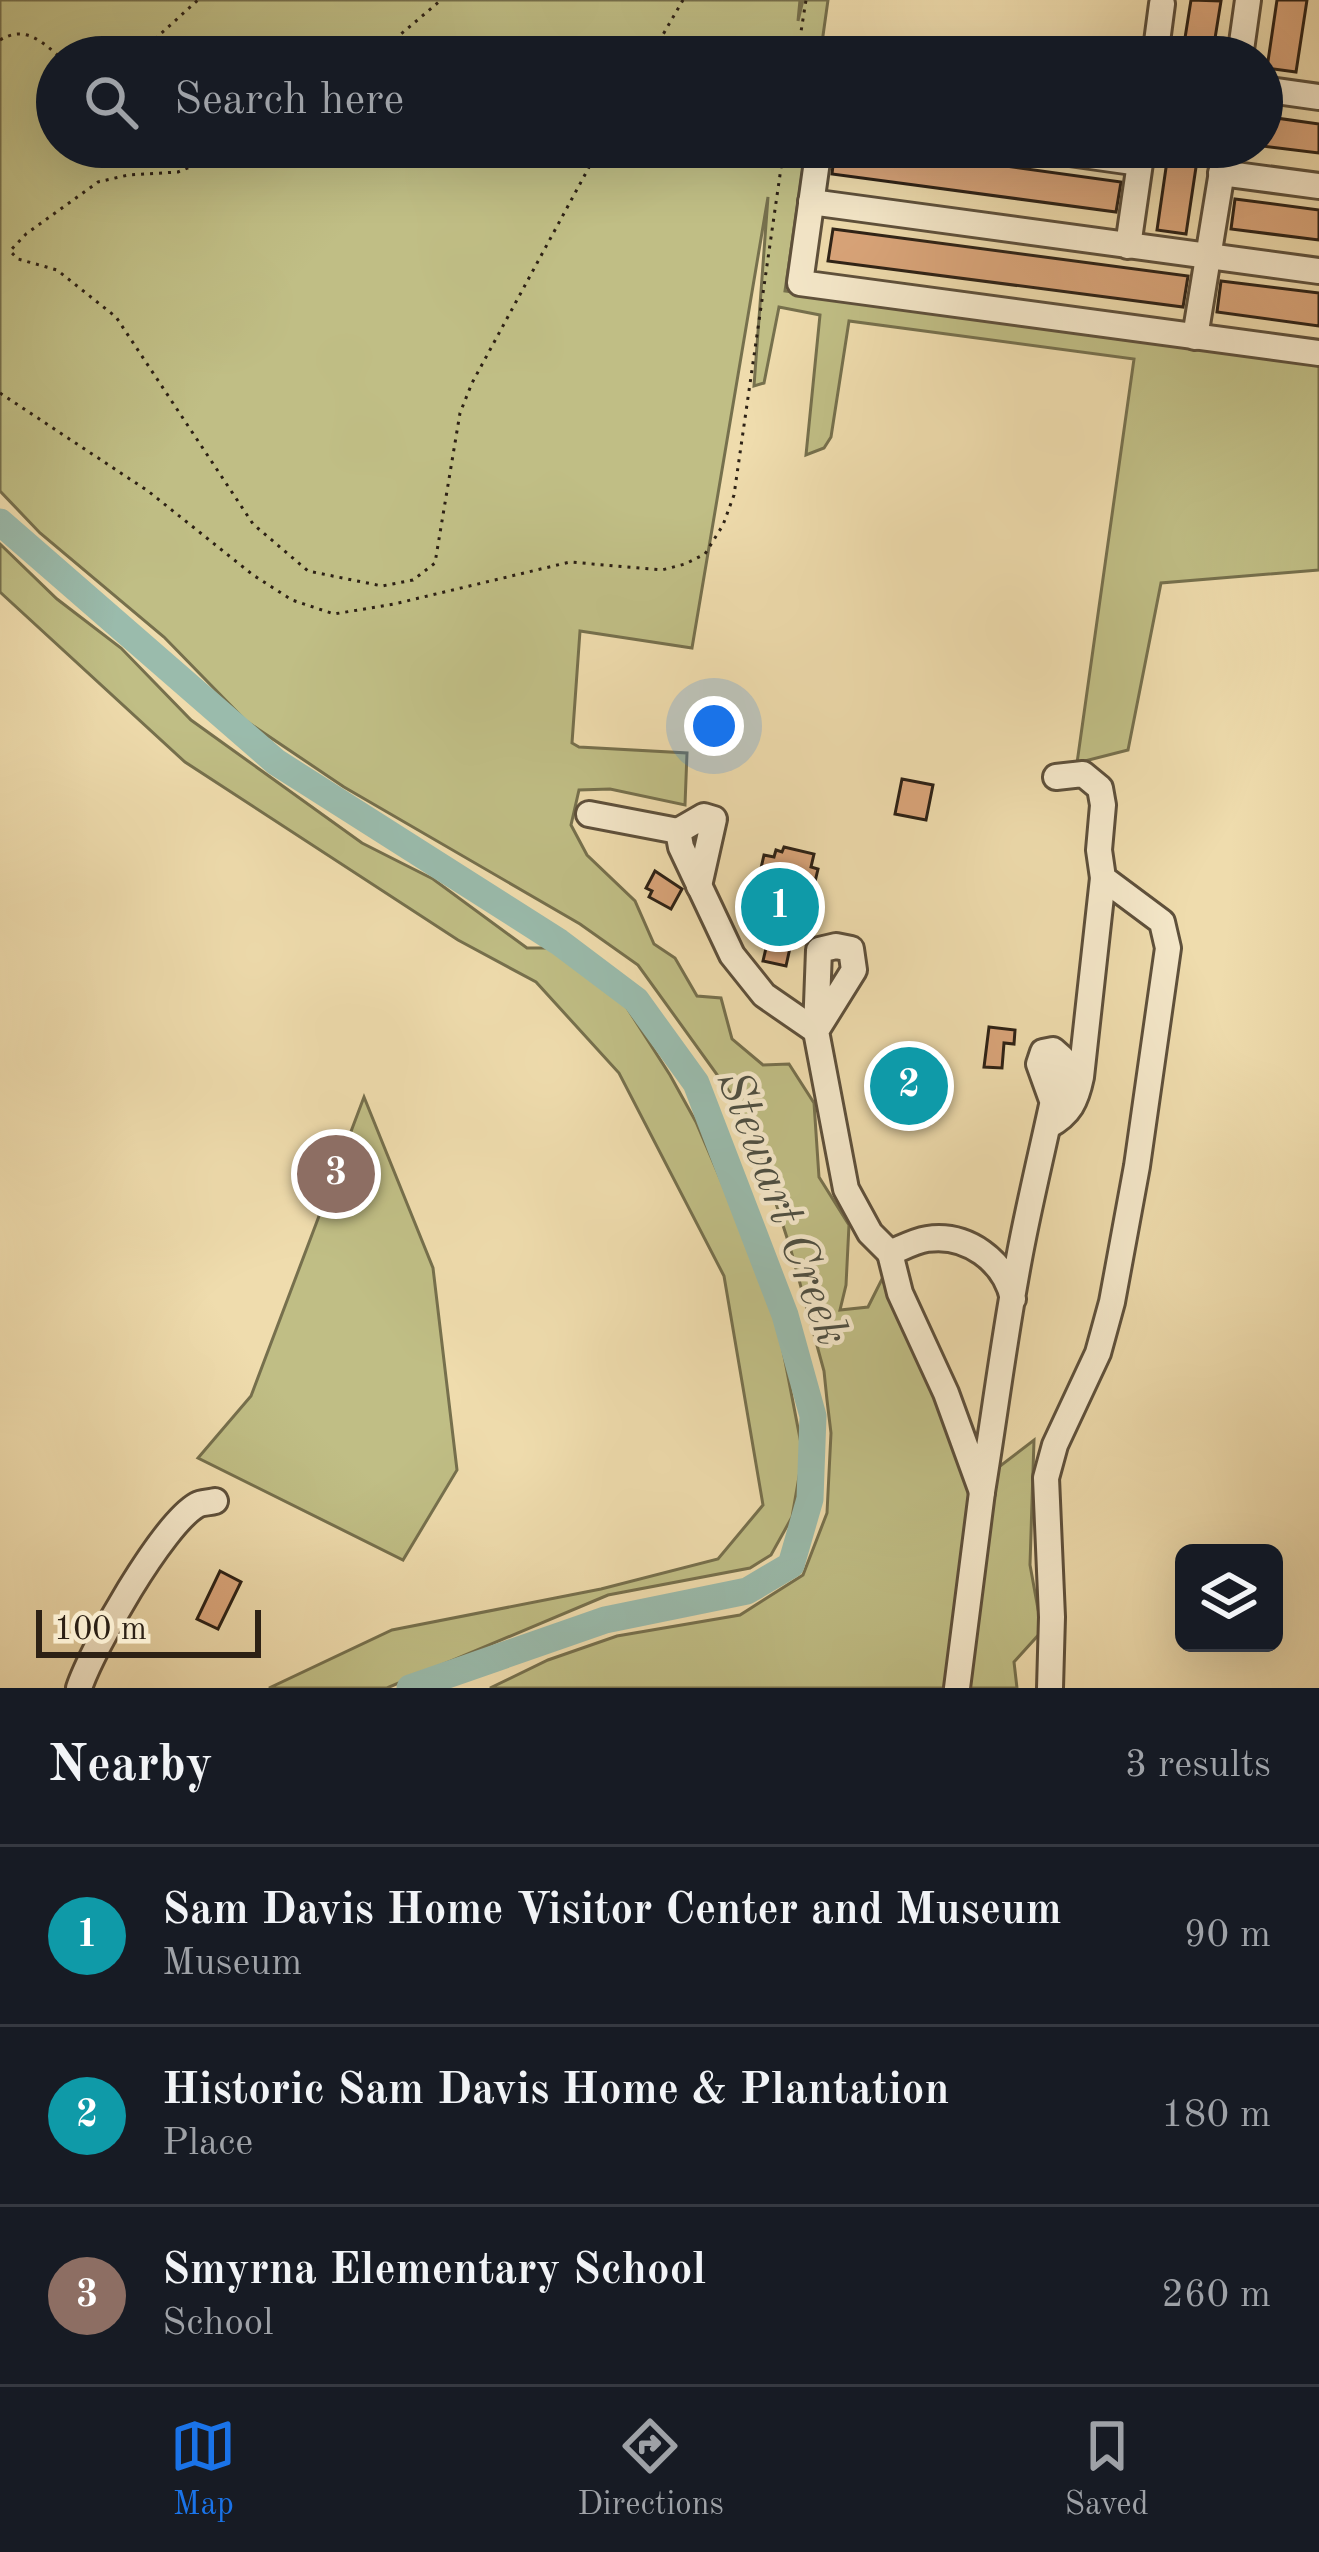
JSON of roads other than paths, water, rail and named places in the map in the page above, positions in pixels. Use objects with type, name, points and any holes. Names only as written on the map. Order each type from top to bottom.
[{"type":"street","points":[[1243,36],[1248,0]]},
{"type":"street","points":[[1158,36],[1162,4]]},
{"type":"street","points":[[1283,92],[1319,97]]},
{"type":"street","points":[[816,168],[800,284],[1319,353]]},
{"type":"street","points":[[1128,246],[1139,168]]},
{"type":"street","points":[[1195,337],[1222,168]]},
{"type":"street","points":[[1221,173],[1319,186]]},
{"type":"street","points":[[811,202],[1319,271]]},
{"type":"street","points":[[1050,1114],[1065,1117],[1082,1077],[1103,878],[1100,788],[1083,773],[1056,776]]},
{"type":"street","points":[[589,814],[677,831],[704,816],[714,819],[699,886]]},
{"type":"street","points":[[677,831],[732,955],[764,995],[816,1031],[846,1189],[870,1233],[890,1253],[900,1293],[946,1393],[982,1492]]},
{"type":"street","points":[[1050,1688],[1046,1478],[1055,1445],[1098,1353],[1112,1302],[1168,948],[1162,922],[1103,878]]},
{"type":"street","points":[[957,1688],[1013,1299],[1062,1058]]},
{"type":"street","points":[[890,1253],[925,1239],[957,1239],[987,1256],[1008,1276],[1013,1299]]},
{"type":"street","points":[[83,1677],[156,1548],[197,1505],[215,1501]]},
{"type":"waterway","name":"Stewart Creek","points":[[0,522],[276,762],[559,942],[636,1000],[696,1083],[785,1315],[813,1416],[810,1499],[791,1565],[747,1591],[605,1620],[410,1688]]},
{"type":"place","name":"Sam Davis Home Visitor Center and Museum","points":[[780,907]]},
{"type":"place","name":"Historic Sam Davis Home & Plantation","points":[[909,1086]]},
{"type":"place","name":"Smyrna Elementary School","points":[[336,1174]]}]
